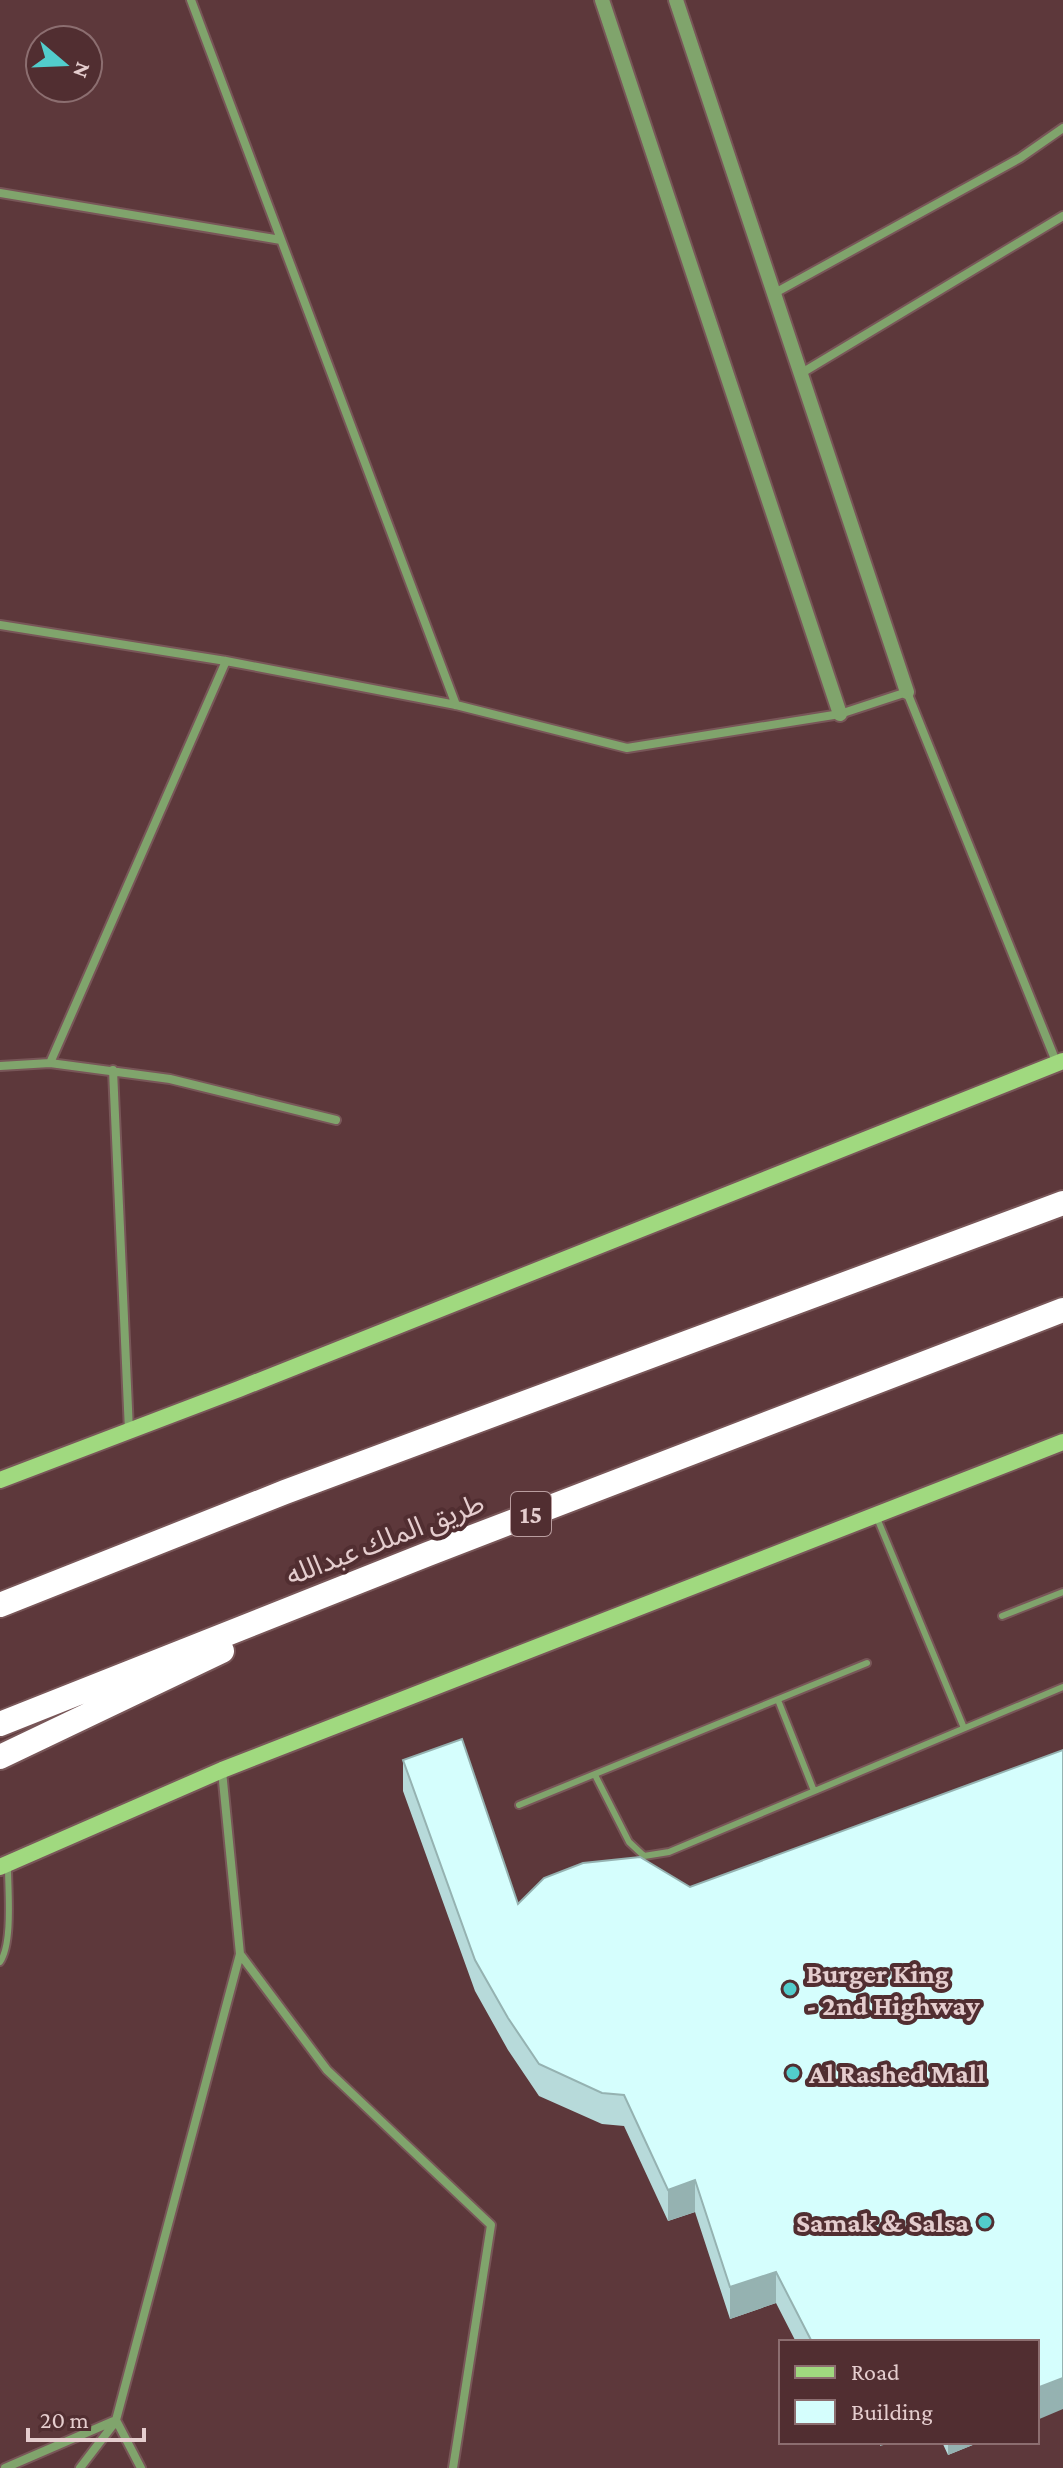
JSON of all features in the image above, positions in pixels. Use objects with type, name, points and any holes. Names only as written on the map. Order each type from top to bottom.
[{"type":"highway","points":[[0,1605],[285,1492],[1063,1203]]},
{"type":"highway","name":"طريق الملك عبدالله","points":[[0,1724],[428,1554],[1063,1310]]},
{"type":"highway","points":[[0,1757],[428,1554]]},
{"type":"main road","points":[[0,1480],[1060,1062]]},
{"type":"main road","points":[[4,1865],[222,1770],[1063,1442]]},
{"type":"street","points":[[191,0],[456,705]]},
{"type":"street","points":[[602,0],[840,714]]},
{"type":"street","points":[[676,0],[907,692],[1060,1062]]},
{"type":"street","points":[[773,294],[1020,158],[1063,128]]},
{"type":"street","points":[[0,193],[281,240]]},
{"type":"street","points":[[800,374],[1063,216]]},
{"type":"street","points":[[0,625],[226,661],[456,705],[627,748],[840,714],[907,692]]},
{"type":"street","points":[[50,1063],[226,661]]},
{"type":"street","points":[[0,1066],[50,1063],[170,1079],[336,1120]]},
{"type":"street","points":[[113,1070],[129,1431]]},
{"type":"street","points":[[80,2468],[116,2420],[240,1954],[222,1770]]},
{"type":"street","points":[[240,1954],[327,2070],[491,2225],[453,2468]]},
{"type":"street","points":[[5,2468],[116,2420]]},
{"type":"street","points":[[116,2420],[141,2468]]},
{"type":"lane","points":[[875,1515],[964,1728]]},
{"type":"lane","points":[[1002,1616],[1063,1592]]},
{"type":"lane","points":[[519,1805],[867,1663]]},
{"type":"lane","points":[[595,1775],[629,1842],[644,1856],[669,1852],[1063,1687]]},
{"type":"lane","points":[[778,1700],[814,1791]]},
{"type":"lane","points":[[0,1962],[5,1954],[7,1939],[4,1865]]},
{"type":"building","name":"Al Rashed Mall","points":[[462,1739],[518,1904],[544,1878],[583,1863],[640,1857],[690,1887],[1063,1750],[1063,2378],[1039,2387],[1039,2340],[811,2340],[776,2272],[730,2287],[695,2180],[668,2190],[624,2095],[602,2093],[539,2064],[508,2018],[475,1960],[403,1760]]},
{"type":"place","name":"Burger King - 2nd Highway","points":[[790,1989]]},
{"type":"place","name":"Al Rashed Mall","points":[[793,2073]]},
{"type":"place","name":"Samak & Salsa","points":[[985,2222]]}]
